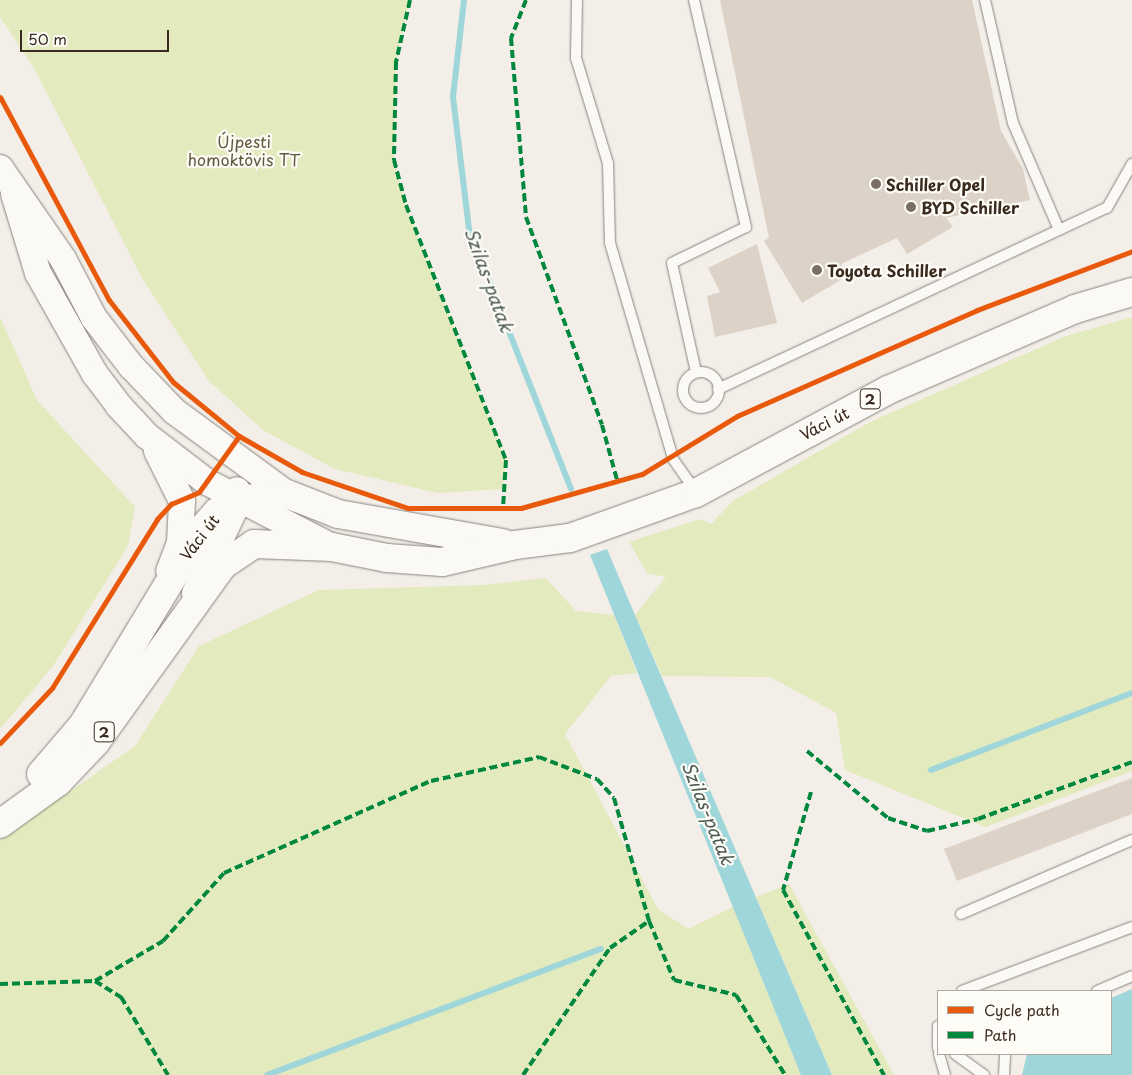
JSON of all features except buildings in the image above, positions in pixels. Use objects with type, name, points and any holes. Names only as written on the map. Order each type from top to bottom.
[{"type":"main road","points":[[0,168],[14,194],[63,259],[94,318],[131,366],[174,411],[227,454],[287,494]]},
{"type":"main road","points":[[14,194],[38,273],[65,325],[95,374],[147,436],[182,501],[180,543],[160,591]]},
{"type":"main road","name":"Váci út","points":[[0,824],[58,782],[95,744],[223,565],[254,544],[332,547],[387,558],[442,562],[515,545],[570,538],[620,522],[696,493],[888,390],[1075,309],[1132,292]]},
{"type":"main road","points":[[147,436],[207,482],[332,547]]},
{"type":"main road","points":[[185,617],[239,500],[227,454]]},
{"type":"main road","name":"Váci út","points":[[0,809],[46,770],[83,725],[126,660],[160,591],[201,530],[217,512],[239,500],[287,494],[338,514],[515,545]]},
{"type":"lane","points":[[577,0],[576,58],[608,163],[610,243],[673,459],[696,493]]},
{"type":"lane","points":[[694,0],[746,227],[672,263],[696,372]]},
{"type":"lane","points":[[985,0],[1013,123],[1060,230]]},
{"type":"lane","points":[[696,372],[683,385],[688,402],[699,407],[710,404],[718,389],[1107,208],[1132,164]]},
{"type":"lane","points":[[696,372],[711,375],[718,389]]},
{"type":"lane","points":[[961,914],[1132,840]]},
{"type":"lane","points":[[965,990],[1132,927]]},
{"type":"lane","points":[[1099,990],[1132,976]]},
{"type":"lane","points":[[939,1055],[944,1075]]},
{"type":"lane","points":[[956,1055],[984,1075]]},
{"type":"lane","points":[[1004,1075],[1005,1055]]},
{"type":"green space","name":"Újpesti homoktövis TT","points":[[0,0],[410,0],[396,62],[394,160],[406,205],[506,460],[503,489],[438,493],[335,469],[263,430],[209,381],[142,278],[34,68],[0,17]]},
{"type":"green space","points":[[0,317],[37,400],[135,507],[128,546],[53,666],[0,729]]},
{"type":"green space","points":[[1132,317],[1132,771],[986,827],[845,770],[836,713],[770,677],[662,676],[635,615],[666,577],[647,573],[629,542],[700,519],[711,524],[733,501],[870,422],[1066,336]]},
{"type":"green space","points":[[546,578],[576,611],[614,615],[637,673],[611,676],[565,734],[658,909],[688,929],[733,907],[801,1075],[0,1075],[0,840],[135,746],[199,646],[319,590],[485,585]]},
{"type":"green space","points":[[789,884],[894,1075],[832,1075],[756,897]]},
{"type":"water","points":[[607,549],[832,1075],[801,1075],[590,555]]},
{"type":"water","points":[[1132,989],[1132,1075],[1022,1075],[1027,1055],[1112,1055],[1112,998]]},
{"type":"waterway","name":"Szilas-patak","points":[[464,0],[453,97],[469,230],[571,489]]},
{"type":"waterway","points":[[931,770],[1132,693]]},
{"type":"waterway","points":[[267,1075],[601,949]]},
{"type":"marked path","points":[[410,0],[396,62],[394,160],[406,205],[506,460],[503,508]]},
{"type":"marked path","points":[[526,0],[511,38],[526,217],[602,425],[617,480]]},
{"type":"marked path","points":[[807,751],[888,818],[927,831],[978,819],[1132,762]]},
{"type":"marked path","points":[[95,981],[163,941],[224,873],[431,781],[539,757],[597,779],[614,798],[649,921]]},
{"type":"marked path","points":[[811,792],[783,890],[884,1075]]},
{"type":"marked path","points":[[523,1075],[610,948],[649,921],[674,980],[736,995],[785,1075]]},
{"type":"marked path","points":[[0,984],[95,981],[121,997],[168,1075]]},
{"type":"cycle path","points":[[0,97],[109,300],[173,382],[239,436],[302,472],[408,508],[521,508],[642,474],[737,416],[977,310],[1132,251]]},
{"type":"cycle path","points":[[0,743],[52,688],[157,519],[171,504],[199,492],[239,436]]},
{"type":"place","name":"Schiller Opel","points":[[876,184]]},
{"type":"place","name":"BYD Schiller","points":[[911,207]]},
{"type":"place","name":"Toyota Schiller","points":[[817,270]]}]
